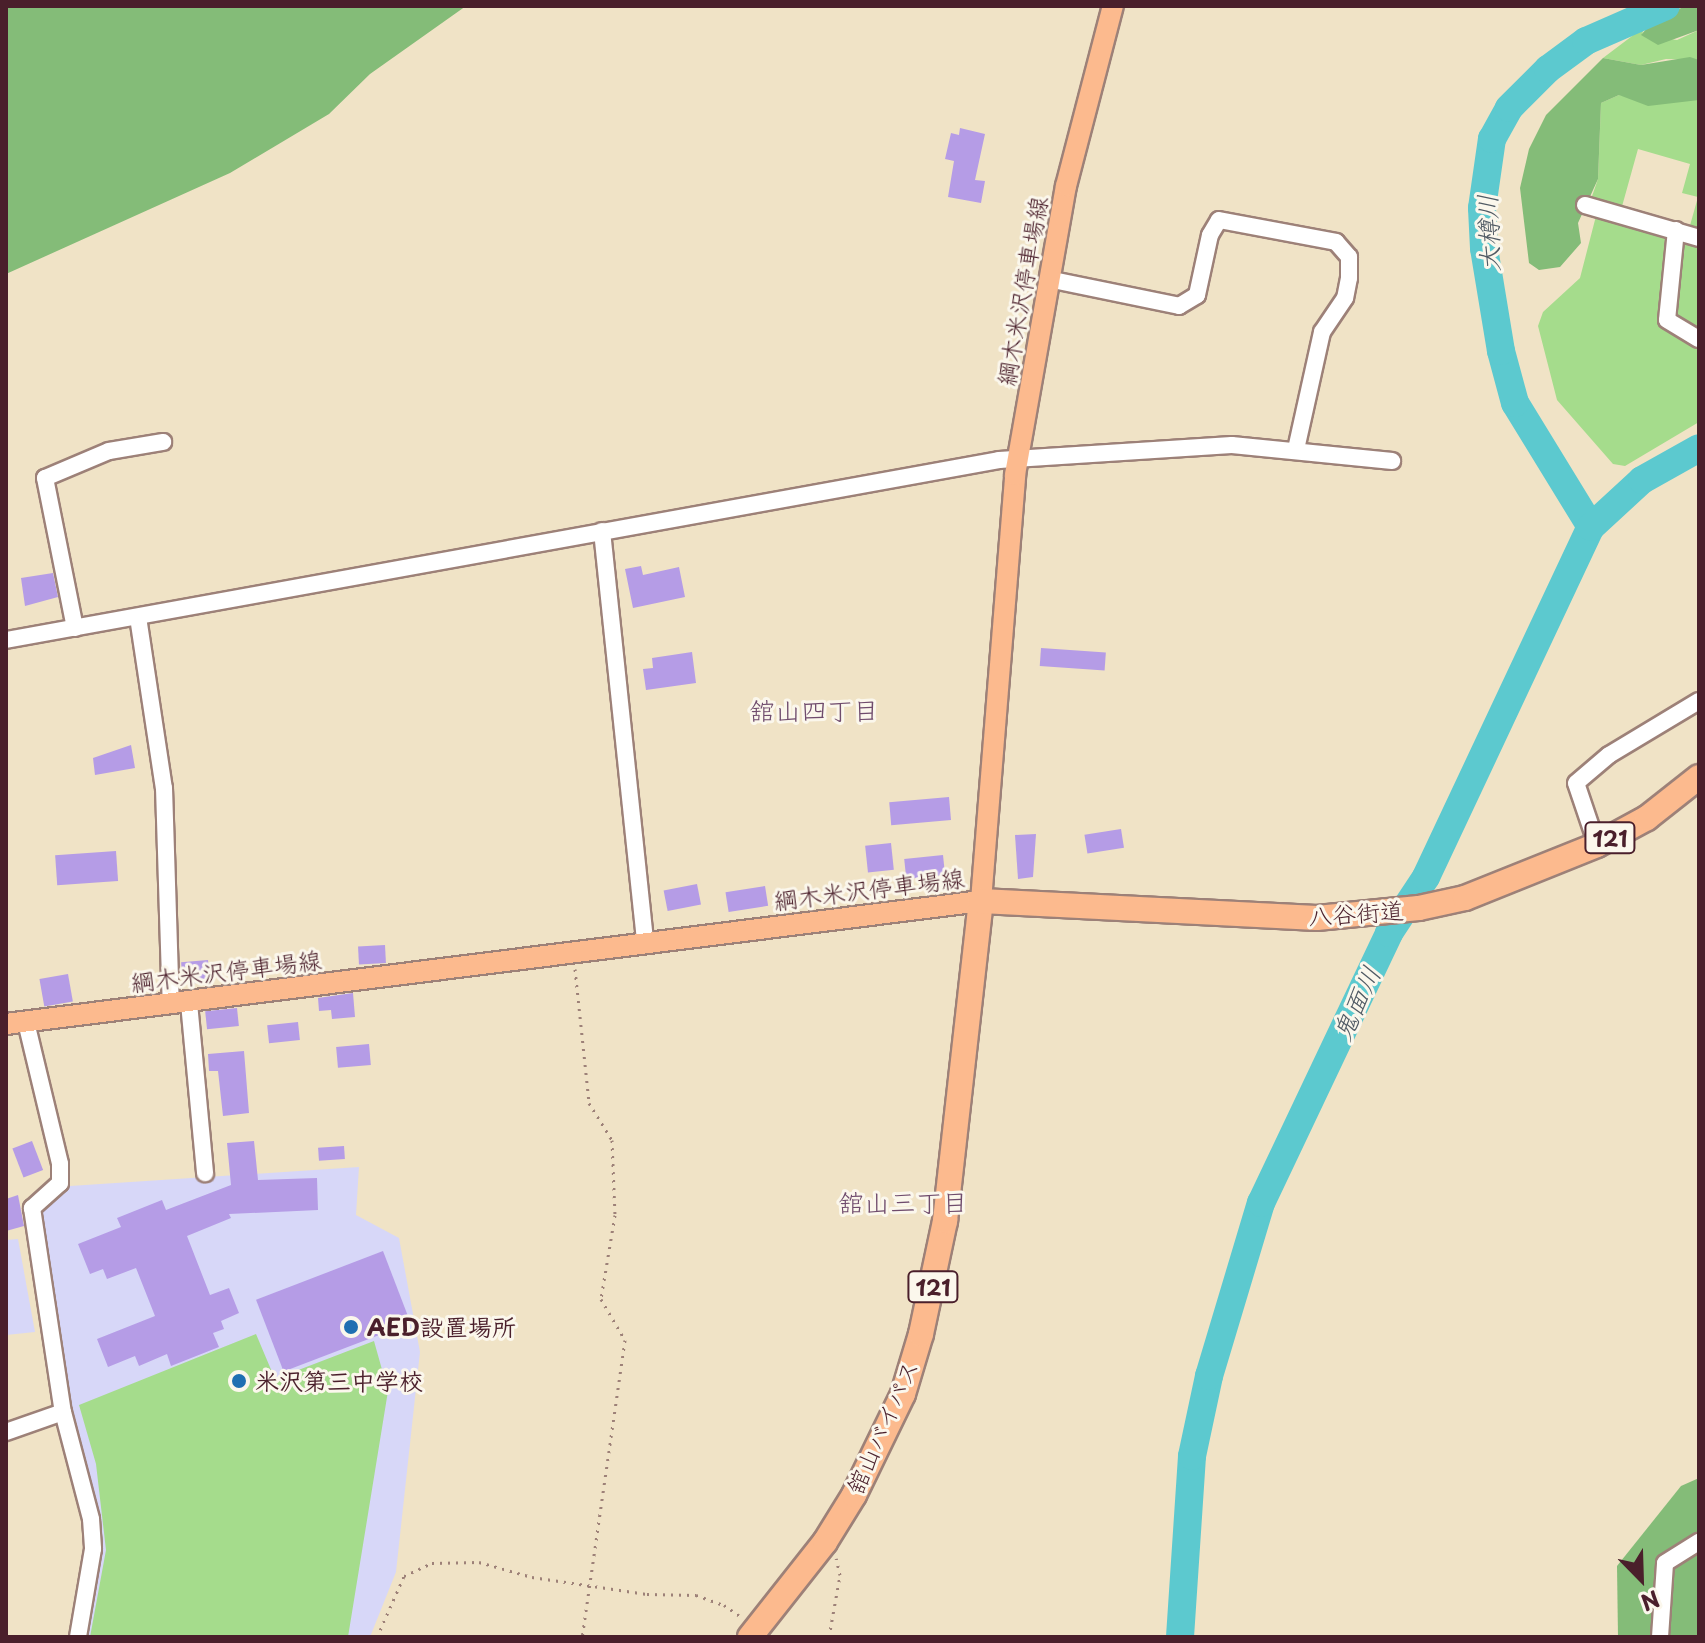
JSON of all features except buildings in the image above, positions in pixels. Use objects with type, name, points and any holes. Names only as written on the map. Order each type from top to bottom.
[{"type":"highway","name":"八谷街道","points":[[981,901],[1317,918],[1419,908],[1512,882],[1597,845],[1647,818],[1699,777]]},
{"type":"highway","name":"舘山バイパス","points":[[753,1633],[825,1542],[903,1394],[934,1282],[981,901]]},
{"type":"main road","name":"綱木米沢停車場線","points":[[16,1023],[981,901],[1020,459],[1048,279],[1085,108],[1113,6]]},
{"type":"street","points":[[1585,205],[1699,238]]},
{"type":"street","points":[[1048,279],[1179,306],[1197,295],[1210,235],[1219,220],[1336,242],[1349,257],[1349,278],[1345,298],[1322,332],[1296,449]]},
{"type":"street","points":[[1676,230],[1667,320],[1699,339]]},
{"type":"street","points":[[75,628],[45,478],[109,451],[163,442]]},
{"type":"street","points":[[6,640],[602,531],[1020,459],[1232,445],[1392,461]]},
{"type":"street","points":[[602,531],[645,943]]},
{"type":"street","points":[[138,617],[164,788],[180,1004],[205,1173]]},
{"type":"street","points":[[1597,845],[1576,783],[1609,755],[1699,701]]},
{"type":"street","points":[[16,1023],[60,1164],[60,1183],[32,1208],[63,1412],[81,1466],[93,1549],[78,1637]]},
{"type":"street","points":[[6,1432],[63,1412]]},
{"type":"street","points":[[1660,1637],[1665,1563],[1699,1542]]},
{"type":"path","points":[[573,953],[589,1103],[612,1140],[615,1215],[601,1299],[625,1340],[593,1583],[582,1637]]},
{"type":"path","points":[[825,1542],[840,1575],[829,1637]]},
{"type":"path","points":[[377,1637],[404,1576],[432,1563],[479,1562],[516,1574],[711,1599],[753,1633]]},
{"type":"shaded area","name":"米沢第三中学校","points":[[359,1167],[356,1215],[399,1238],[420,1352],[396,1572],[370,1637],[80,1637],[95,1551],[66,1409],[36,1211],[70,1186]]},
{"type":"shaded area","points":[[18,1239],[35,1332],[6,1335],[6,1240]]},
{"type":"green space","points":[[6,6],[466,6],[370,74],[329,114],[230,173],[6,274]]},
{"type":"green space","points":[[1686,6],[1699,6],[1699,30],[1658,45],[1641,35],[1655,19]]},
{"type":"green space","points":[[1644,27],[1642,35],[1677,40],[1699,30],[1699,60],[1666,59],[1641,65],[1603,58]]},
{"type":"green space","points":[[1690,57],[1699,60],[1699,100],[1648,106],[1619,95],[1601,103],[1598,179],[1578,223],[1581,243],[1560,267],[1539,270],[1529,263],[1520,188],[1529,149],[1546,115],[1603,58],[1641,65]]},
{"type":"green space","points":[[1619,95],[1699,100],[1699,232],[1689,229],[1698,197],[1682,193],[1690,164],[1638,149],[1621,210],[1590,202],[1598,179],[1601,103]]},
{"type":"green space","points":[[1596,216],[1699,243],[1699,422],[1625,466],[1613,464],[1557,400],[1538,326],[1543,312],[1580,278]]},
{"type":"green space","points":[[256,1334],[275,1379],[374,1341],[388,1391],[348,1637],[90,1637],[106,1550],[96,1464],[79,1405]]},
{"type":"green space","points":[[1699,1478],[1699,1637],[1618,1637],[1617,1566],[1681,1486]]},
{"type":"waterway","name":"大樽川","points":[[1591,527],[1515,403],[1501,351],[1484,248],[1482,208],[1492,139],[1509,108],[1548,69],[1586,41],[1666,6]]},
{"type":"waterway","name":"鬼面川","points":[[1180,1637],[1192,1456],[1209,1376],[1261,1203],[1389,933],[1426,877],[1591,527],[1642,480],[1699,448]]},
{"type":"place","name":"AED設置場所","points":[[351,1327]]},
{"type":"place","name":"米沢第三中学校","points":[[239,1381]]},
{"type":"district","name":"舘山四丁目","points":[[814,710]]},
{"type":"district","name":"舘山三丁目","points":[[903,1202]]}]
